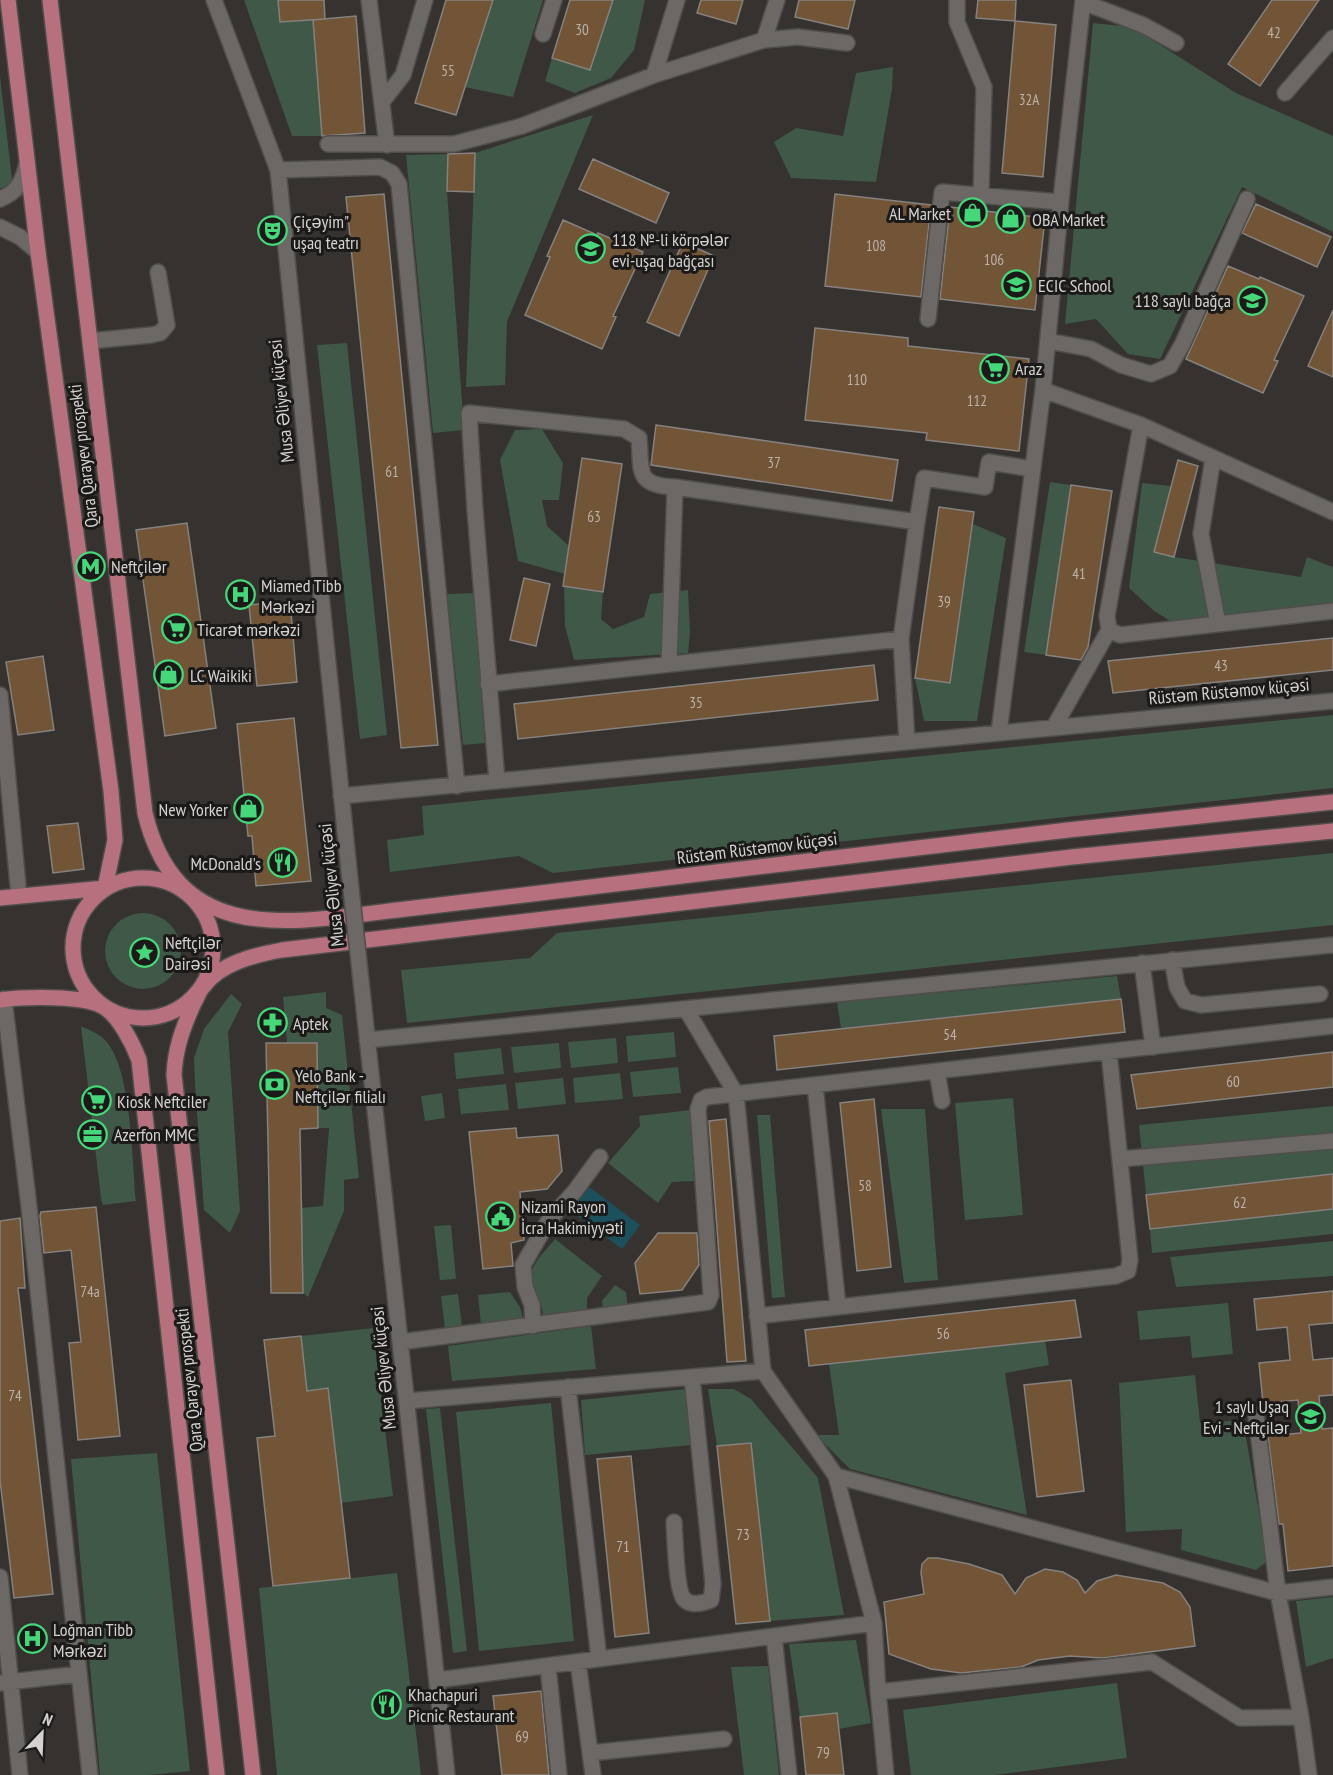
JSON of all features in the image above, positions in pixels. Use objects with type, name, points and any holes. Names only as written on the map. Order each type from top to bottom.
[{"type":"main road","name":"Qara Qarayev prospekti","points":[[8,0],[38,252],[114,815],[115,840],[105,888]]},
{"type":"main road","name":"Qara Qarayev prospekti","points":[[50,0],[145,813],[150,834],[159,854],[190,895]]},
{"type":"main road","name":"Rüstəm Rüstəmov küçəsi","points":[[190,895],[222,911],[250,919],[274,922],[301,920],[1056,831],[1333,802]]},
{"type":"main road","points":[[105,888],[88,902],[78,919],[73,938],[73,957],[78,976],[88,993],[103,1006],[123,1016],[146,1019],[167,1014],[187,1004],[222,970],[241,960],[282,950],[1072,857],[1333,831]]},
{"type":"main road","points":[[0,898],[105,888],[131,878],[151,877],[170,882],[190,895],[206,914],[214,938],[213,963],[203,986]]},
{"type":"main road","name":"Qara Qarayev prospekti","points":[[203,986],[181,1033],[175,1055],[174,1075],[253,1775]]},
{"type":"main road","points":[[2,1000],[46,998],[74,1000],[103,1006]]},
{"type":"main road","name":"Qara Qarayev prospekti","points":[[103,1006],[131,1041],[139,1060],[217,1775]]},
{"type":"street","name":"Musa Əliyev küçəsi","points":[[214,0],[278,170],[341,796],[447,1775]]},
{"type":"street","points":[[369,0],[387,145]]},
{"type":"street","points":[[382,102],[403,75],[425,0]]},
{"type":"street","points":[[543,34],[554,0]]},
{"type":"street","points":[[654,75],[677,0]]},
{"type":"street","points":[[764,40],[777,0]]},
{"type":"street","points":[[957,0],[957,22],[984,87],[981,195]]},
{"type":"street","points":[[999,732],[1043,390],[1060,202],[1083,1],[1143,25],[1176,43]]},
{"type":"street","points":[[328,144],[454,144],[522,126],[654,75],[764,40],[798,38],[847,43]]},
{"type":"street","points":[[1285,93],[1333,38]]},
{"type":"street","points":[[0,199],[15,191],[23,179],[27,163]]},
{"type":"street","points":[[278,170],[380,167],[392,173],[399,184],[457,786]]},
{"type":"street","points":[[928,319],[942,192],[1060,202]]},
{"type":"street","points":[[1048,341],[1091,349],[1121,365],[1151,374],[1170,366],[1183,344],[1247,199]]},
{"type":"street","points":[[0,227],[20,237],[38,252]]},
{"type":"street","points":[[90,342],[160,333],[167,325],[158,272]]},
{"type":"street","points":[[1043,390],[1142,426],[1333,512]]},
{"type":"street","points":[[497,781],[488,684],[470,413],[624,429],[639,438],[640,470],[646,480],[662,487],[917,522]]},
{"type":"street","points":[[1054,727],[1109,630],[1107,616],[1142,426]]},
{"type":"street","points":[[1213,458],[1201,534],[1218,624]]},
{"type":"street","points":[[907,742],[902,639],[924,478],[986,487],[989,462],[1032,469]]},
{"type":"street","points":[[669,664],[675,487]]},
{"type":"street","points":[[1109,630],[1120,635],[1333,611]]},
{"type":"street","points":[[488,684],[902,639]]},
{"type":"street","points":[[0,695],[19,896]]},
{"type":"street","name":"Rüstəm Rüstəmov küçəsi","points":[[341,796],[1333,701]]},
{"type":"street","points":[[368,1040],[1333,945]]},
{"type":"street","points":[[1173,960],[1177,987],[1185,1001],[1201,1005],[1320,994]]},
{"type":"street","points":[[1142,963],[1153,1047]]},
{"type":"street","points":[[2,1000],[29,1207],[90,1775]]},
{"type":"street","points":[[686,1009],[736,1094],[763,1371],[836,1476],[874,1623],[886,1775]]},
{"type":"street","points":[[400,1342],[708,1302],[711,1295],[698,1109],[700,1100],[707,1097],[1333,1026]]},
{"type":"street","points":[[757,1316],[1116,1276],[1128,1271],[1130,1260],[1109,1052]]},
{"type":"street","points":[[938,1071],[942,1101]]},
{"type":"street","points":[[815,1085],[838,1307]]},
{"type":"street","points":[[1120,1159],[1333,1141]]},
{"type":"street","points":[[533,1326],[532,1305],[525,1287],[524,1265],[549,1220],[575,1191],[600,1157]]},
{"type":"street","points":[[407,1401],[763,1371]]},
{"type":"street","points":[[674,1522],[679,1586],[684,1598],[701,1604],[711,1600],[713,1584],[692,1377]]},
{"type":"street","points":[[568,1387],[599,1659]]},
{"type":"street","points":[[1256,1415],[1278,1593],[1309,1775]]},
{"type":"street","points":[[836,1476],[1278,1593],[1333,1587]]},
{"type":"street","points":[[0,1577],[6,1682],[20,1775]]},
{"type":"street","points":[[437,1680],[874,1623]]},
{"type":"street","points":[[774,1637],[789,1775]]},
{"type":"street","points":[[578,1662],[593,1775]]},
{"type":"street","points":[[878,1692],[1152,1662],[1240,1718],[1301,1718]]},
{"type":"street","points":[[548,1666],[559,1775]]},
{"type":"street","points":[[6,1682],[79,1674]]},
{"type":"street","points":[[590,1753],[724,1739]]},
{"type":"green space","points":[[244,0],[278,0],[280,22],[313,20],[322,136],[292,136]]},
{"type":"green space","points":[[493,0],[543,0],[513,97],[465,87]]},
{"type":"green space","points":[[613,0],[645,0],[634,50],[611,78],[575,93],[545,81],[552,58],[590,70]]},
{"type":"green space","points":[[1093,23],[1132,27],[1236,93],[1333,136],[1333,232],[1242,187],[1160,359],[1128,354],[1096,319],[1065,324]]},
{"type":"green space","points":[[893,67],[892,89],[876,182],[791,178],[774,142],[796,128],[843,136],[856,73]]},
{"type":"green space","points":[[0,77],[13,187],[0,188]]},
{"type":"green space","points":[[593,115],[507,322],[505,385],[466,387],[475,153]]},
{"type":"green space","points":[[448,154],[447,191],[464,430],[433,433],[406,155]]},
{"type":"green space","points":[[347,343],[387,735],[360,739],[317,345]]},
{"type":"green space","points":[[542,429],[563,463],[559,500],[542,500],[547,526],[569,546],[565,574],[518,561],[500,460],[515,430]]},
{"type":"green space","points":[[1050,482],[1071,485],[1046,655],[1024,652]]},
{"type":"green space","points":[[1142,483],[1171,486],[1154,552],[1301,577],[1307,557],[1333,567],[1333,604],[1170,621],[1153,610],[1129,588]]},
{"type":"green space","points":[[973,524],[1006,538],[977,721],[924,721],[915,678],[950,683]]},
{"type":"green space","points":[[564,586],[603,592],[601,619],[613,629],[644,617],[650,594],[688,590],[690,632],[688,653],[574,660],[565,626]]},
{"type":"green space","points":[[474,593],[485,743],[463,745],[447,594]]},
{"type":"green space","points":[[1333,715],[1333,788],[553,873],[519,856],[390,872],[387,840],[424,835],[422,806]]},
{"type":"green space","points":[[1333,853],[1333,925],[407,1023],[401,970],[530,958],[557,933]]},
{"type":"green space","points":[[143,913],[158,916],[170,924],[178,936],[181,951],[178,966],[170,978],[158,986],[143,989],[128,986],[116,978],[108,966],[105,951],[108,936],[116,924],[128,916]]},
{"type":"green space","points":[[1117,976],[1121,999],[841,1028],[837,1002]]},
{"type":"green space","points":[[326,992],[326,1008],[342,1015],[359,1178],[344,1180],[344,1211],[308,1297],[303,1293],[301,1208],[323,1206],[329,1128],[318,1128],[317,1043],[287,1043],[283,997]]},
{"type":"green space","points":[[231,994],[242,1004],[228,1032],[240,1211],[230,1233],[204,1210],[194,1058],[204,1029]]},
{"type":"green space","points":[[81,1026],[105,1040],[114,1053],[121,1071],[132,1140],[136,1201],[103,1205],[101,1199]]},
{"type":"green space","points":[[674,1032],[676,1057],[628,1062],[626,1036]]},
{"type":"green space","points":[[616,1038],[618,1063],[571,1068],[568,1042]]},
{"type":"green space","points":[[559,1043],[561,1068],[514,1073],[511,1047]]},
{"type":"green space","points":[[501,1048],[504,1074],[456,1079],[454,1053]]},
{"type":"green space","points":[[678,1067],[681,1093],[633,1097],[630,1072]]},
{"type":"green space","points":[[620,1073],[623,1099],[575,1103],[573,1078]]},
{"type":"green space","points":[[563,1078],[566,1104],[518,1109],[515,1083]]},
{"type":"green space","points":[[506,1084],[509,1110],[461,1114],[458,1089]]},
{"type":"green space","points":[[442,1093],[445,1118],[425,1121],[421,1096]]},
{"type":"green space","points":[[1013,1098],[1023,1215],[965,1220],[955,1103]]},
{"type":"green space","points":[[1333,1106],[1333,1174],[1146,1195],[1139,1125]]},
{"type":"green space","points":[[881,1109],[925,1109],[938,1280],[904,1283]]},
{"type":"green space","points":[[690,1110],[694,1181],[672,1182],[658,1203],[608,1163],[640,1126],[639,1116]]},
{"type":"green space","points":[[757,1115],[770,1115],[785,1297],[772,1298]]},
{"type":"green space","points":[[1333,1209],[1333,1234],[1152,1253],[1150,1229]]},
{"type":"green space","points":[[451,1225],[456,1279],[440,1280],[434,1226]]},
{"type":"green space","points":[[555,1239],[602,1276],[587,1298],[587,1311],[543,1316],[540,1302],[530,1282],[530,1275],[536,1262]]},
{"type":"green space","points":[[1333,1241],[1333,1276],[1176,1287],[1170,1257]]},
{"type":"green space","points":[[615,1285],[626,1292],[628,1309],[603,1311],[602,1301]]},
{"type":"green space","points":[[510,1292],[520,1307],[523,1319],[481,1325],[478,1295]]},
{"type":"green space","points":[[458,1294],[462,1327],[445,1329],[441,1296]]},
{"type":"green space","points":[[1228,1303],[1233,1354],[1192,1358],[1190,1336],[1140,1340],[1137,1311]]},
{"type":"green space","points":[[591,1326],[596,1369],[452,1381],[448,1346]]},
{"type":"green space","points":[[373,1328],[393,1496],[341,1503],[328,1389],[307,1391],[301,1336]]},
{"type":"green space","points":[[1045,1340],[1049,1365],[1005,1373],[1027,1515],[850,1469],[816,1435],[839,1435],[829,1364]]},
{"type":"green space","points":[[1195,1375],[1200,1423],[1243,1420],[1266,1554],[1265,1563],[1256,1570],[1181,1550],[1182,1529],[1126,1532],[1119,1383]]},
{"type":"green space","points":[[686,1389],[692,1445],[585,1455],[581,1400]]},
{"type":"green space","points":[[708,1389],[734,1389],[751,1399],[818,1478],[844,1615],[770,1621],[751,1443],[717,1446]]},
{"type":"green space","points":[[551,1403],[574,1641],[479,1651],[456,1412]]},
{"type":"green space","points":[[440,1408],[467,1651],[453,1653],[426,1409]]},
{"type":"green space","points":[[157,1453],[190,1771],[149,1775],[100,1775],[71,1459]]},
{"type":"green space","points":[[397,1573],[421,1775],[277,1775],[259,1588]]},
{"type":"green space","points":[[1333,1597],[1333,1658],[1306,1667],[1296,1601]]},
{"type":"green space","points":[[856,1640],[871,1723],[839,1729],[837,1713],[800,1717],[789,1644]]},
{"type":"green space","points":[[768,1666],[779,1775],[744,1775],[731,1667]]},
{"type":"green space","points":[[1117,1683],[1127,1758],[994,1775],[911,1775],[903,1710]]},
{"type":"water","points":[[589,1187],[640,1225],[622,1249],[571,1211]]},
{"type":"building","points":[[278,0],[324,0],[325,19],[280,22]]},
{"type":"building","points":[[446,0],[493,0],[456,115],[415,103]]},
{"type":"building","points":[[570,0],[613,0],[590,70],[552,58]]},
{"type":"building","points":[[701,0],[743,0],[736,24],[697,13]]},
{"type":"building","points":[[799,0],[855,0],[848,29],[795,17]]},
{"type":"building","points":[[978,0],[1016,0],[1015,21],[976,18]]},
{"type":"building","points":[[1272,0],[1319,0],[1260,86],[1228,64]]},
{"type":"building","points":[[356,16],[365,133],[322,136],[313,20]]},
{"type":"building","points":[[1015,21],[1056,25],[1043,177],[1002,173]]},
{"type":"building","points":[[475,153],[474,192],[447,191],[448,154]]},
{"type":"building","points":[[593,159],[669,193],[656,223],[579,189]]},
{"type":"building","points":[[384,194],[438,745],[401,748],[346,197]]},
{"type":"building","points":[[835,194],[931,205],[921,297],[825,286]]},
{"type":"building","points":[[1256,204],[1331,237],[1317,267],[1242,233]]},
{"type":"building","points":[[950,207],[1045,218],[1035,310],[940,299]]},
{"type":"building","points":[[563,220],[643,252],[613,316],[616,317],[602,349],[525,315]]},
{"type":"building","points":[[683,242],[714,256],[679,336],[647,322]]},
{"type":"building","points":[[1228,266],[1304,296],[1274,360],[1278,361],[1263,393],[1186,359]]},
{"type":"building","points":[[1333,310],[1333,377],[1308,366]]},
{"type":"building","points":[[815,328],[908,338],[908,346],[1029,359],[1019,451],[926,440],[927,433],[805,420]]},
{"type":"building","points":[[656,425],[898,460],[892,501],[651,465]]},
{"type":"building","points":[[582,458],[622,464],[603,592],[563,586]]},
{"type":"building","points":[[1178,460],[1198,466],[1174,557],[1154,552]]},
{"type":"building","points":[[1071,485],[1112,491],[1088,647],[1081,660],[1046,655]]},
{"type":"building","points":[[939,507],[974,512],[950,683],[915,678]]},
{"type":"building","name":"Ticarət mərkəzi","points":[[187,523],[216,728],[165,736],[136,530]]},
{"type":"building","points":[[524,578],[550,584],[536,646],[510,640]]},
{"type":"building","points":[[290,601],[297,682],[257,686],[249,605]]},
{"type":"building","points":[[1333,638],[1333,670],[1113,693],[1108,661]]},
{"type":"building","points":[[43,656],[54,730],[18,735],[6,662]]},
{"type":"building","points":[[874,665],[878,700],[518,739],[514,704]]},
{"type":"building","points":[[294,718],[311,881],[256,886],[252,836],[248,836],[237,724]]},
{"type":"building","points":[[78,823],[84,869],[53,873],[47,826]]},
{"type":"building","points":[[1121,999],[1125,1032],[777,1070],[774,1036]]},
{"type":"building","points":[[266,1043],[317,1043],[318,1128],[300,1129],[303,1293],[271,1293]]},
{"type":"building","points":[[1333,1052],[1333,1087],[1137,1109],[1131,1075]]},
{"type":"building","points":[[874,1099],[891,1267],[857,1271],[840,1103]]},
{"type":"building","points":[[726,1119],[746,1361],[727,1362],[709,1121]]},
{"type":"building","name":"Nizami Rayon İcra Hakimiyyəti","points":[[516,1128],[517,1138],[558,1135],[562,1171],[547,1189],[520,1192],[524,1240],[511,1243],[513,1266],[483,1269],[469,1132]]},
{"type":"building","points":[[1333,1174],[1333,1209],[1150,1229],[1146,1195]]},
{"type":"building","points":[[96,1207],[120,1436],[78,1440],[69,1343],[81,1342],[71,1250],[44,1253],[40,1216],[41,1212]]},
{"type":"building","points":[[20,1218],[25,1288],[18,1288],[53,1594],[14,1598],[0,1480],[0,1221]]},
{"type":"building","points":[[658,1233],[697,1233],[699,1265],[682,1290],[640,1294],[635,1263]]},
{"type":"building","name":"1 saylı Uşaq Evi - Neftçilər","points":[[1333,1291],[1333,1323],[1309,1325],[1313,1360],[1333,1358],[1333,1395],[1319,1396],[1322,1429],[1333,1428],[1333,1566],[1288,1571],[1283,1524],[1279,1524],[1268,1436],[1301,1433],[1298,1400],[1263,1403],[1259,1363],[1290,1360],[1287,1327],[1257,1330],[1254,1299]]},
{"type":"building","points":[[1075,1300],[1081,1337],[809,1366],[805,1330]]},
{"type":"building","points":[[301,1336],[307,1391],[328,1388],[350,1578],[273,1586],[257,1438],[275,1436],[264,1340]]},
{"type":"building","points":[[1071,1380],[1084,1491],[1037,1497],[1024,1385]]},
{"type":"building","points":[[751,1443],[770,1621],[736,1624],[717,1446]]},
{"type":"building","points":[[631,1456],[649,1633],[615,1637],[597,1459]]},
{"type":"building","points":[[928,1558],[969,1564],[1002,1575],[1015,1594],[1026,1578],[1045,1569],[1063,1572],[1077,1580],[1085,1593],[1097,1581],[1116,1575],[1163,1583],[1180,1592],[1190,1607],[1195,1646],[1103,1658],[1070,1656],[1038,1660],[1021,1667],[961,1673],[931,1669],[889,1654],[884,1602],[924,1594],[922,1564]]},
{"type":"building","points":[[541,1691],[549,1775],[502,1775],[493,1696]]},
{"type":"building","points":[[837,1713],[844,1775],[806,1775],[800,1717]]},
{"type":"place","name":"AL Market","points":[[972,213]]},
{"type":"place","name":"OBA Market","points":[[1011,219]]},
{"type":"place","name":"Çiçəyim\" uşaq teatrı","points":[[272,231]]},
{"type":"place","name":"118 №-li körpələr evi-uşaq bağçası","points":[[591,249]]},
{"type":"place","name":"ECIC School","points":[[1017,285]]},
{"type":"place","name":"118 saylı bağça","points":[[1252,300]]},
{"type":"place","name":"Araz","points":[[994,368]]},
{"type":"place","name":"Neftçilər","points":[[90,566]]},
{"type":"place","name":"Miamed Tibb Mərkəzi","points":[[240,595]]},
{"type":"place","name":"Ticarət mərkəzi","points":[[176,629]]},
{"type":"place","name":"LC Waikiki","points":[[169,675]]},
{"type":"place","name":"New Yorker","points":[[249,809]]},
{"type":"place","name":"McDonald's","points":[[282,863]]},
{"type":"place","name":"Neftçilər Dairəsi","points":[[144,952]]},
{"type":"place","name":"Aptek","points":[[272,1023]]},
{"type":"place","name":"Yelo Bank - Neftçilər filialı","points":[[274,1085]]},
{"type":"place","name":"Kiosk Neftciler","points":[[96,1101]]},
{"type":"place","name":"Azerfon MMC","points":[[93,1134]]},
{"type":"place","name":"Nizami Rayon İcra Hakimiyyəti","points":[[500,1216]]},
{"type":"place","name":"1 saylı Uşaq Evi - Neftçilər","points":[[1310,1416]]},
{"type":"place","name":"Loğman Tibb Mərkəzi","points":[[32,1639]]},
{"type":"place","name":"Khachapuri Picnic Restaurant","points":[[387,1704]]}]
